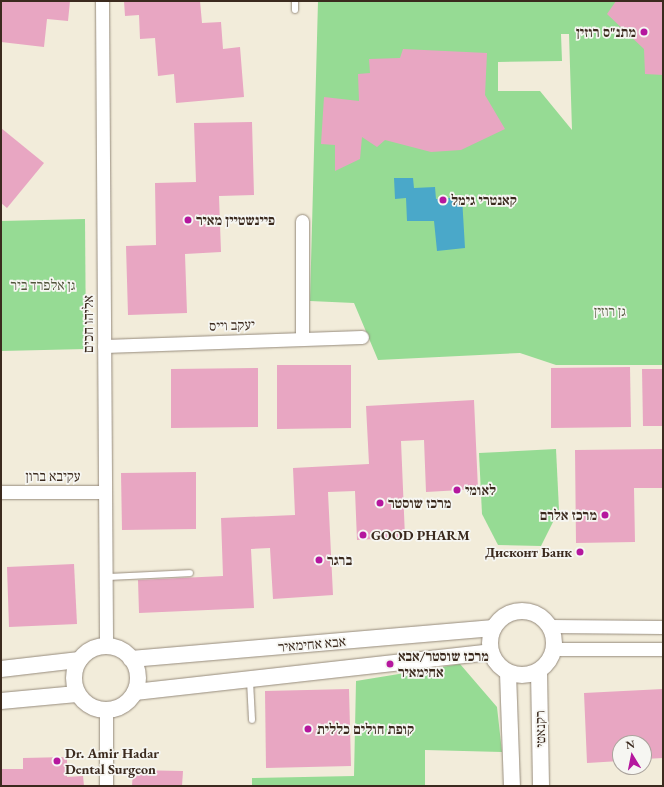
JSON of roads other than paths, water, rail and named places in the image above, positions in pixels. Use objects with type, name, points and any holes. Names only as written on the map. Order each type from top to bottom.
[{"type":"street","name":"אליהו חכים","points":[[102,1],[106,646]]},
{"type":"street","points":[[302,221],[302,339]]},
{"type":"street","name":"יעקב וייס","points":[[104,346],[362,337]]},
{"type":"street","name":"עקיבא ברון","points":[[1,492],[105,492]]},
{"type":"street","points":[[518,611],[539,615],[550,626],[555,649],[552,658],[539,671],[518,676],[508,673],[496,662],[491,652],[490,636],[502,617],[518,611]]},
{"type":"street","points":[[550,626],[663,627]]},
{"type":"street","name":"אבא אחימאיר","points":[[131,659],[494,628]]},
{"type":"street","points":[[1,669],[79,660],[96,648],[106,646],[123,652],[131,659],[137,675],[135,692],[123,705],[106,710],[89,706],[77,694],[73,677],[79,660]]},
{"type":"street","points":[[555,649],[663,649]]},
{"type":"street","name":"אבא אחימאיר","points":[[135,692],[491,652]]},
{"type":"street","name":"רקנאטי","points":[[539,671],[542,786]]},
{"type":"street","points":[[508,673],[512,786]]},
{"type":"street","points":[[1,702],[77,694]]},
{"type":"street","points":[[106,710],[106,786]]},
{"type":"lane","points":[[295,1],[295,10]]},
{"type":"lane","points":[[106,577],[190,573]]},
{"type":"lane","points":[[249,679],[252,720]]},
{"type":"water","points":[[394,178],[413,178],[414,188],[435,187],[436,199],[462,197],[465,248],[437,251],[434,221],[407,221],[406,198],[395,199]]},
{"type":"place","name":"מתנ\"ס רוזין","points":[[644,32]]},
{"type":"place","name":"קאנטרי גימל","points":[[443,200]]},
{"type":"place","name":"פיינשטיין מאיר","points":[[188,220]]},
{"type":"place","name":"לאומי","points":[[457,490]]},
{"type":"place","name":"מרכז שוסטר","points":[[380,503]]},
{"type":"place","name":"מרכז אלרם","points":[[605,515]]},
{"type":"place","name":"GOOD PHARM","points":[[363,535]]},
{"type":"place","name":"Дисконт Банк","points":[[580,552]]},
{"type":"place","name":"ברגר","points":[[319,560]]},
{"type":"place","name":"מרכז שוסטר/אבא אחימאיר","points":[[390,664]]},
{"type":"place","name":"קופת חולים כללית","points":[[308,729]]},
{"type":"place","name":"Dr. Amir Hadar Dental Surgeon","points":[[57,761]]},
{"type":"park label","name":"גן אלפרד ביר","points":[[43,285]]},
{"type":"park label","name":"גן רוזין","points":[[610,311]]}]
